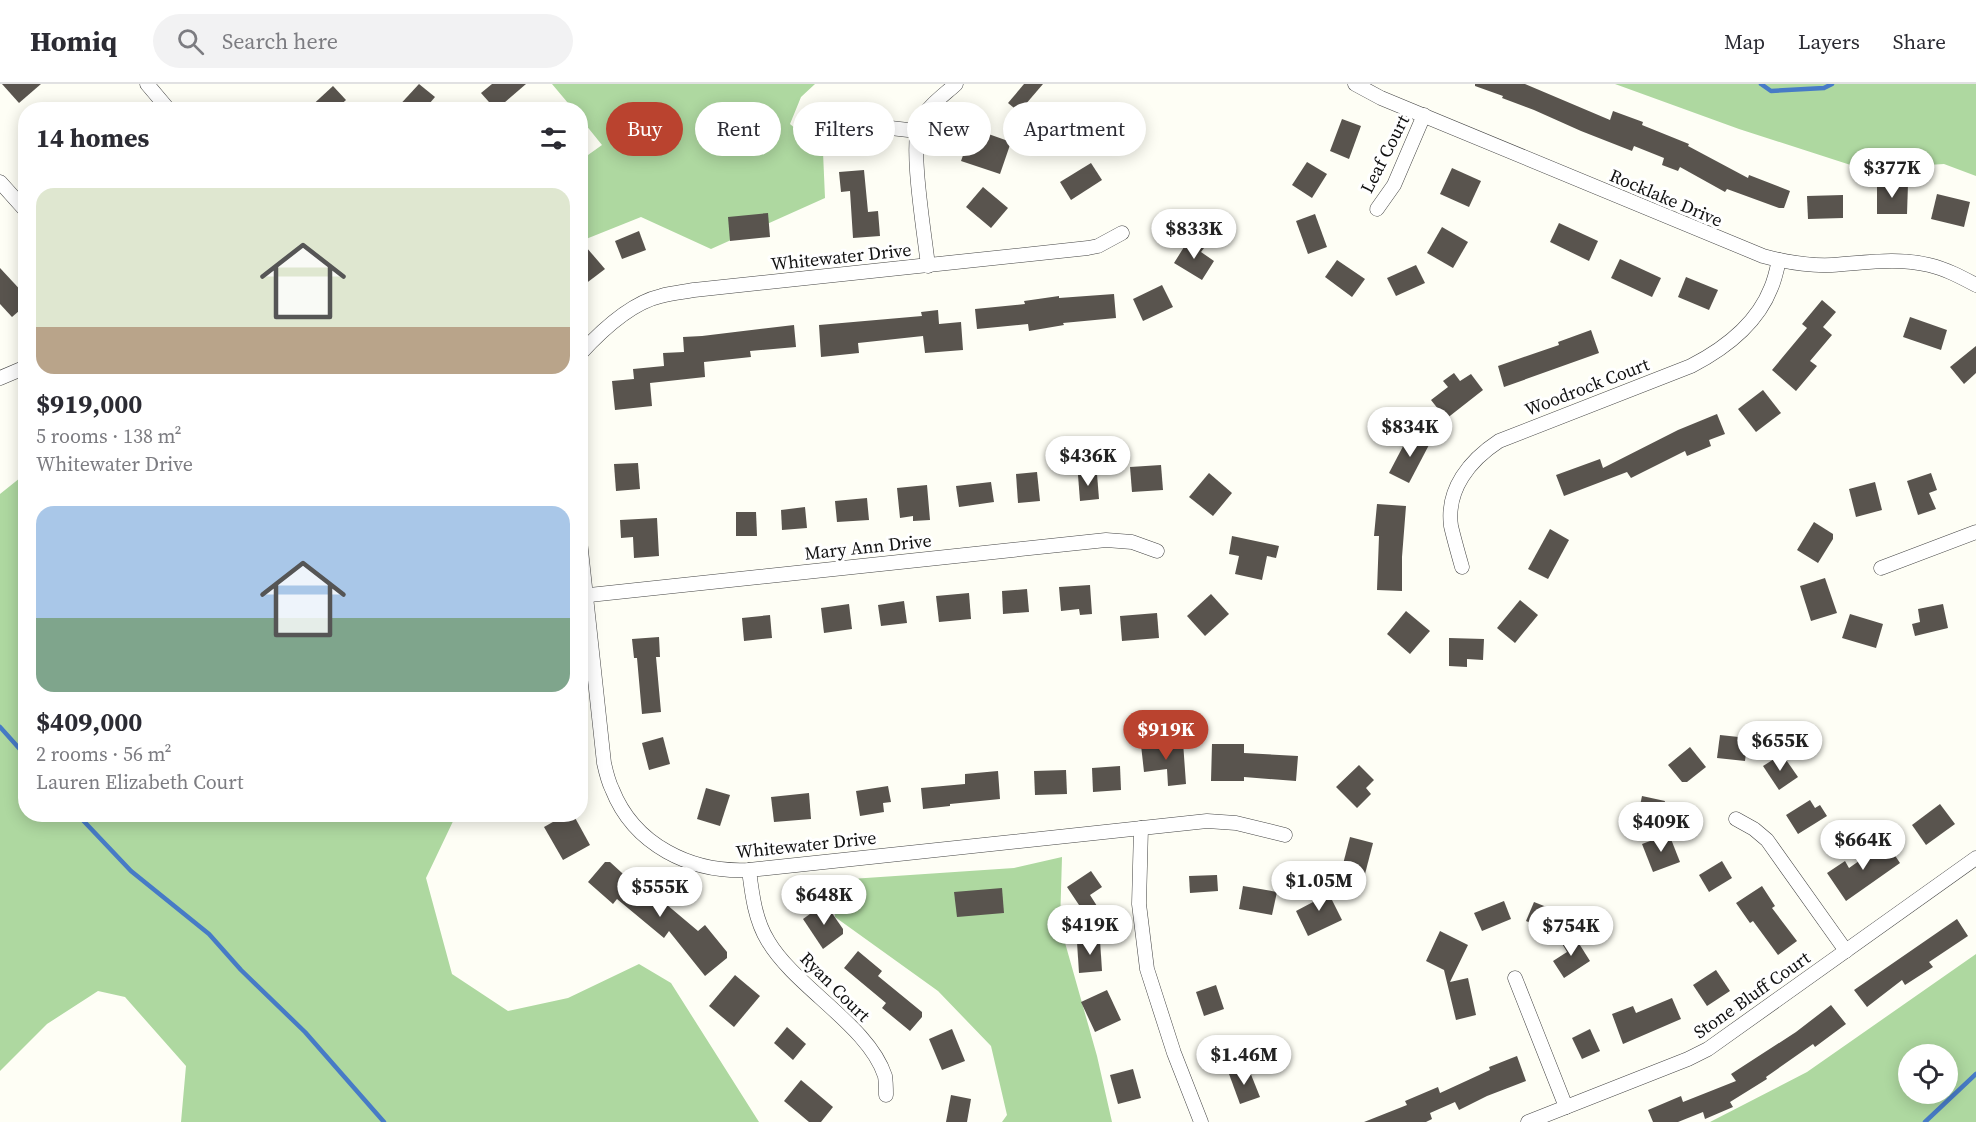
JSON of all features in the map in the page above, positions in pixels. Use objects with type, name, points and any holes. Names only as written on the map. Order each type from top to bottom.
[{"type":"street","points":[[147,84],[163,102]]},
{"type":"street","points":[[937,102],[956,84]]},
{"type":"street","name":"Rocklake Drive","points":[[1355,84],[1381,98],[1730,244],[1779,260],[1814,265],[1904,261],[1929,265],[1976,285]]},
{"type":"street","name":"Leaf Court","points":[[1377,209],[1394,185],[1424,115]]},
{"type":"street","points":[[917,156],[928,266]]},
{"type":"street","points":[[0,182],[18,202]]},
{"type":"street","name":"Whitewater Drive","points":[[588,345],[640,304],[660,296],[694,290],[1089,248],[1122,233]]},
{"type":"street","name":"Woodrock Court","points":[[1462,567],[1451,524],[1452,502],[1461,477],[1482,452],[1499,441],[1691,366],[1715,353],[1742,331],[1757,312],[1771,288],[1779,260]]},
{"type":"street","points":[[0,378],[18,370]]},
{"type":"street","points":[[1881,568],[1976,532]]},
{"type":"street","name":"Mary Ann Drive","points":[[588,595],[1107,540],[1132,542],[1157,551]]},
{"type":"street","name":"Whitewater Drive","points":[[588,636],[604,763],[612,790],[624,812],[642,834],[666,852],[688,863],[728,871],[749,870],[1207,822],[1236,822],[1285,835]]},
{"type":"street","points":[[1736,819],[1767,840],[1846,951]]},
{"type":"street","points":[[1141,828],[1138,904],[1147,969],[1174,1053],[1201,1122]]},
{"type":"street","name":"Stone Bluff Court","points":[[1528,1122],[1708,1049],[1976,858]]},
{"type":"street","name":"Ryan Court","points":[[749,870],[753,901],[769,944],[784,962],[863,1040],[885,1077],[886,1095]]},
{"type":"street","points":[[1515,978],[1566,1107]]},
{"type":"green space","points":[[552,84],[815,84],[801,97],[799,102],[793,102],[793,117],[790,124],[793,127],[793,156],[823,156],[825,198],[711,249],[641,217],[588,238],[588,155],[602,145],[588,128],[588,102],[567,102]]},
{"type":"green space","points":[[1615,84],[1976,84],[1976,176],[1944,164],[1863,169],[1739,129]]},
{"type":"green space","points":[[18,480],[18,822],[453,822],[426,878],[452,974],[508,1011],[568,998],[639,964],[671,983],[759,1122],[181,1122],[186,1066],[125,997],[98,991],[47,1024],[0,1071],[0,494]]},
{"type":"green space","points":[[1062,857],[1060,925],[1097,1056],[1112,1122],[1002,1122],[1007,1115],[991,1046],[938,991],[835,917],[836,880],[1014,868]]},
{"type":"green space","points":[[1976,954],[1976,1122],[1710,1122],[1807,1072]]},
{"type":"building","points":[[2,84],[41,84],[20,102]]},
{"type":"building","points":[[419,84],[435,97],[431,102],[402,102]]},
{"type":"building","points":[[492,84],[526,84],[505,102],[489,102],[481,93]]},
{"type":"building","points":[[1024,84],[1043,84],[1028,102],[1009,102]]},
{"type":"building","points":[[1475,84],[1525,84],[1610,120],[1613,111],[1643,122],[1642,125],[1689,144],[1688,146],[1748,178],[1749,175],[1790,191],[1784,208],[1727,189],[1725,192],[1680,167],[1678,171],[1662,165],[1664,158],[1634,146],[1632,151],[1502,98],[1503,96],[1475,86]]},
{"type":"building","points":[[333,86],[346,100],[344,102],[316,102]]},
{"type":"building","points":[[1342,119],[1361,126],[1349,159],[1330,151]]},
{"type":"building","points":[[991,135],[1003,139],[1003,156],[1006,156],[1000,174],[961,161],[963,156],[991,156]]},
{"type":"building","points":[[1307,162],[1327,174],[1312,198],[1292,185]]},
{"type":"building","points":[[1091,163],[1102,180],[1071,200],[1060,182]]},
{"type":"building","points":[[1452,168],[1481,181],[1469,207],[1440,194]]},
{"type":"building","points":[[864,170],[868,212],[878,211],[880,236],[853,238],[850,191],[841,192],[839,172]]},
{"type":"building","points":[[1877,184],[1908,184],[1907,214],[1877,214]]},
{"type":"building","points":[[983,187],[1008,208],[991,228],[966,207]]},
{"type":"building","points":[[1937,194],[1970,202],[1964,227],[1931,219]]},
{"type":"building","points":[[1843,195],[1843,218],[1808,219],[1807,196]]},
{"type":"building","points":[[768,213],[770,237],[730,241],[728,217]]},
{"type":"building","points":[[1315,214],[1327,247],[1308,254],[1296,221]]},
{"type":"building","points":[[1559,223],[1598,241],[1589,261],[1550,242]]},
{"type":"building","points":[[1442,227],[1468,242],[1453,268],[1427,253]]},
{"type":"building","points":[[639,231],[646,250],[622,259],[615,241]]},
{"type":"building","points":[[1189,239],[1204,248],[1201,252],[1214,261],[1202,280],[1174,263]]},
{"type":"building","points":[[588,249],[605,269],[588,282]]},
{"type":"building","points":[[1620,259],[1661,278],[1652,297],[1611,278]]},
{"type":"building","points":[[1337,260],[1365,279],[1352,297],[1325,277]]},
{"type":"building","points":[[1416,265],[1425,283],[1396,296],[1387,278]]},
{"type":"building","points":[[0,268],[18,287],[18,312],[12,317],[0,304]]},
{"type":"building","points":[[1686,277],[1718,290],[1709,310],[1678,297]]},
{"type":"building","points":[[1162,285],[1173,307],[1143,321],[1133,299]]},
{"type":"building","points":[[1114,294],[1116,318],[1063,323],[1064,325],[1029,331],[1028,324],[977,329],[975,309],[1025,304],[1024,301],[1059,296],[1059,298]]},
{"type":"building","points":[[1822,300],[1836,312],[1823,327],[1832,335],[1810,361],[1817,366],[1796,391],[1772,370],[1807,328],[1802,324]]},
{"type":"building","points":[[938,310],[939,324],[961,322],[963,350],[925,353],[923,336],[858,343],[859,353],[821,357],[819,325],[922,316],[921,312]]},
{"type":"building","points":[[1910,317],[1947,330],[1941,350],[1903,337]]},
{"type":"building","points":[[794,325],[796,347],[750,351],[751,357],[704,362],[705,377],[650,383],[652,406],[615,410],[612,381],[634,379],[633,369],[664,366],[663,353],[684,352],[683,337]]},
{"type":"building","points":[[1591,330],[1599,353],[1504,387],[1498,366],[1559,345],[1558,342]]},
{"type":"building","points":[[1976,346],[1976,373],[1964,384],[1950,367]]},
{"type":"building","points":[[1454,373],[1460,381],[1471,374],[1483,390],[1446,419],[1431,400],[1448,387],[1443,381]]},
{"type":"building","points":[[1763,390],[1781,413],[1756,432],[1738,409]]},
{"type":"building","points":[[1717,414],[1725,434],[1709,440],[1711,446],[1687,456],[1685,451],[1631,478],[1627,472],[1564,496],[1556,475],[1600,459],[1603,468],[1678,430]]},
{"type":"building","points":[[1410,433],[1430,443],[1409,483],[1389,473]]},
{"type":"building","points":[[638,463],[640,489],[616,491],[614,464]]},
{"type":"building","points":[[1161,465],[1163,490],[1132,492],[1130,467]]},
{"type":"building","points":[[1037,472],[1040,501],[1018,503],[1016,474]]},
{"type":"building","points":[[1209,473],[1232,493],[1213,516],[1189,497]]},
{"type":"building","points":[[1931,473],[1937,490],[1929,493],[1936,509],[1918,515],[1907,481]]},
{"type":"building","points":[[1097,474],[1099,499],[1080,501],[1078,475]]},
{"type":"building","points":[[991,482],[994,502],[959,507],[956,486]]},
{"type":"building","points":[[1875,482],[1882,510],[1856,517],[1849,489]]},
{"type":"building","points":[[927,485],[930,520],[913,521],[913,516],[900,518],[897,488]]},
{"type":"building","points":[[867,498],[869,520],[837,522],[835,501]]},
{"type":"building","points":[[1377,504],[1406,506],[1402,591],[1377,590],[1379,536],[1374,536]]},
{"type":"building","points":[[805,507],[807,528],[782,530],[781,510]]},
{"type":"building","points":[[736,512],[756,512],[757,536],[736,536]]},
{"type":"building","points":[[657,518],[659,556],[634,558],[633,537],[621,538],[620,520]]},
{"type":"building","points":[[1814,522],[1833,534],[1833,539],[1818,563],[1797,550]]},
{"type":"building","points":[[1550,529],[1569,540],[1548,579],[1528,569]]},
{"type":"building","points":[[1232,536],[1279,546],[1276,558],[1267,556],[1262,580],[1235,574],[1239,556],[1229,554]]},
{"type":"building","points":[[1825,578],[1837,613],[1811,621],[1800,586]]},
{"type":"building","points":[[1090,585],[1092,614],[1080,615],[1079,609],[1061,611],[1059,587]]},
{"type":"building","points":[[1027,589],[1029,612],[1003,614],[1002,591]]},
{"type":"building","points":[[969,593],[971,619],[939,622],[936,596]]},
{"type":"building","points":[[1211,594],[1229,614],[1205,636],[1187,616]]},
{"type":"building","points":[[1520,600],[1538,615],[1515,643],[1497,628]]},
{"type":"building","points":[[904,601],[907,623],[881,626],[878,605]]},
{"type":"building","points":[[849,604],[852,629],[824,633],[821,608]]},
{"type":"building","points":[[1943,604],[1948,628],[1915,636],[1912,624],[1920,622],[1918,609]]},
{"type":"building","points":[[1406,611],[1430,631],[1410,654],[1387,634]]},
{"type":"building","points":[[1157,613],[1159,638],[1122,641],[1120,616]]},
{"type":"building","points":[[1850,614],[1883,624],[1876,648],[1842,638]]},
{"type":"building","points":[[770,615],[772,638],[744,641],[742,618]]},
{"type":"building","points":[[659,637],[660,657],[656,657],[661,712],[642,714],[637,658],[634,658],[632,639]]},
{"type":"building","points":[[1449,638],[1484,639],[1483,660],[1467,659],[1467,667],[1449,666]]},
{"type":"building","points":[[1720,735],[1748,738],[1745,761],[1717,758]]},
{"type":"building","points":[[663,737],[670,764],[649,770],[642,743]]},
{"type":"building","points":[[1183,742],[1186,784],[1168,786],[1167,769],[1144,772],[1141,745]]},
{"type":"building","points":[[1212,744],[1244,744],[1244,753],[1298,756],[1296,781],[1244,777],[1244,781],[1211,781]]},
{"type":"building","points":[[1690,747],[1706,767],[1687,782],[1682,782],[1668,765]]},
{"type":"building","points":[[1782,754],[1798,777],[1779,790],[1763,766]]},
{"type":"building","points":[[1359,765],[1374,780],[1366,788],[1371,794],[1357,808],[1336,787]]},
{"type":"building","points":[[1120,766],[1121,790],[1093,792],[1092,768]]},
{"type":"building","points":[[1066,770],[1067,794],[1035,795],[1034,771]]},
{"type":"building","points":[[998,771],[1000,799],[923,809],[921,788],[965,784],[965,774]]},
{"type":"building","points":[[888,786],[891,802],[883,803],[884,812],[860,816],[856,791]]},
{"type":"building","points":[[706,788],[730,795],[720,826],[697,819]]},
{"type":"building","points":[[809,793],[811,819],[774,822],[771,797]]},
{"type":"building","points":[[1642,796],[1665,801],[1660,820],[1638,815]]},
{"type":"building","points":[[1810,800],[1815,808],[1820,805],[1827,816],[1798,834],[1786,815]]},
{"type":"building","points":[[1940,804],[1955,824],[1926,845],[1912,825]]},
{"type":"building","points":[[553,822],[577,822],[590,845],[563,860],[544,827]]},
{"type":"building","points":[[1669,834],[1680,862],[1653,872],[1642,844]]},
{"type":"building","points":[[1350,837],[1373,843],[1365,874],[1342,868]]},
{"type":"building","points":[[1886,842],[1900,863],[1846,901],[1827,873],[1845,861],[1849,868]]},
{"type":"building","points":[[1722,861],[1732,878],[1709,892],[1699,875]]},
{"type":"building","points":[[605,862],[610,862],[656,904],[660,899],[698,931],[705,925],[727,952],[727,958],[705,976],[669,931],[664,938],[617,899],[613,904],[588,882]]},
{"type":"building","points":[[1091,871],[1102,887],[1090,895],[1097,906],[1085,914],[1067,887]]},
{"type":"building","points":[[1217,875],[1218,891],[1190,893],[1189,876]]},
{"type":"building","points":[[1243,886],[1277,892],[1272,915],[1239,909]]},
{"type":"building","points":[[1325,886],[1342,920],[1308,936],[1296,911],[1313,902],[1309,894]]},
{"type":"building","points":[[1762,886],[1775,906],[1772,908],[1797,941],[1778,955],[1753,921],[1750,923],[1736,903]]},
{"type":"building","points":[[1002,888],[1004,913],[957,917],[954,892]]},
{"type":"building","points":[[1504,901],[1511,919],[1482,931],[1474,913]]},
{"type":"building","points":[[1534,902],[1562,913],[1553,933],[1526,921]]},
{"type":"building","points":[[825,903],[843,929],[843,934],[823,949],[803,919]]},
{"type":"building","points":[[1957,919],[1968,936],[1929,962],[1933,967],[1905,985],[1902,980],[1867,1007],[1854,990]]},
{"type":"building","points":[[1440,931],[1468,945],[1450,982],[1468,978],[1476,1015],[1456,1020],[1444,970],[1426,961]]},
{"type":"building","points":[[1573,934],[1590,961],[1564,978],[1553,961],[1567,952],[1561,942]]},
{"type":"building","points":[[1100,940],[1102,971],[1079,973],[1077,942]]},
{"type":"building","points":[[858,951],[882,971],[878,976],[922,1012],[922,1017],[910,1031],[882,1008],[886,1003],[844,968]]},
{"type":"building","points":[[1716,970],[1730,991],[1707,1006],[1693,985]]},
{"type":"building","points":[[735,975],[760,996],[734,1027],[709,1006]]},
{"type":"building","points":[[1216,985],[1224,1009],[1204,1016],[1196,992]]},
{"type":"building","points":[[1107,990],[1121,1020],[1095,1032],[1081,1002]]},
{"type":"building","points":[[1672,998],[1681,1019],[1623,1044],[1612,1014],[1633,1006],[1636,1013]]},
{"type":"building","points":[[1831,1005],[1846,1024],[1815,1047],[1813,1044],[1766,1077],[1767,1079],[1730,1102],[1733,1107],[1705,1119],[1703,1112],[1678,1122],[1653,1122],[1648,1110],[1681,1096],[1683,1102],[1736,1081],[1731,1074],[1796,1032]]},
{"type":"building","points":[[787,1027],[806,1044],[793,1060],[774,1043]]},
{"type":"building","points":[[952,1029],[965,1061],[942,1070],[929,1039]]},
{"type":"building","points":[[1590,1029],[1600,1051],[1582,1059],[1572,1038]]},
{"type":"building","points":[[1517,1056],[1526,1081],[1459,1110],[1455,1102],[1430,1113],[1432,1119],[1426,1122],[1364,1122],[1407,1105],[1405,1101],[1438,1087],[1440,1093],[1490,1070],[1489,1067]]},
{"type":"building","points":[[1248,1067],[1260,1097],[1240,1104],[1229,1074]]},
{"type":"building","points":[[1133,1069],[1141,1098],[1118,1104],[1110,1075]]},
{"type":"building","points":[[801,1080],[833,1107],[821,1122],[809,1122],[784,1101]]},
{"type":"building","points":[[951,1095],[971,1099],[967,1122],[946,1122]]},
{"type":"waterway","points":[[1761,84],[1771,91],[1824,88],[1832,84]]},
{"type":"waterway","points":[[0,727],[18,747]]},
{"type":"waterway","points":[[85,822],[131,871],[209,934],[241,970],[305,1032],[384,1122]]},
{"type":"waterway","points":[[1925,1122],[1976,1074]]}]
